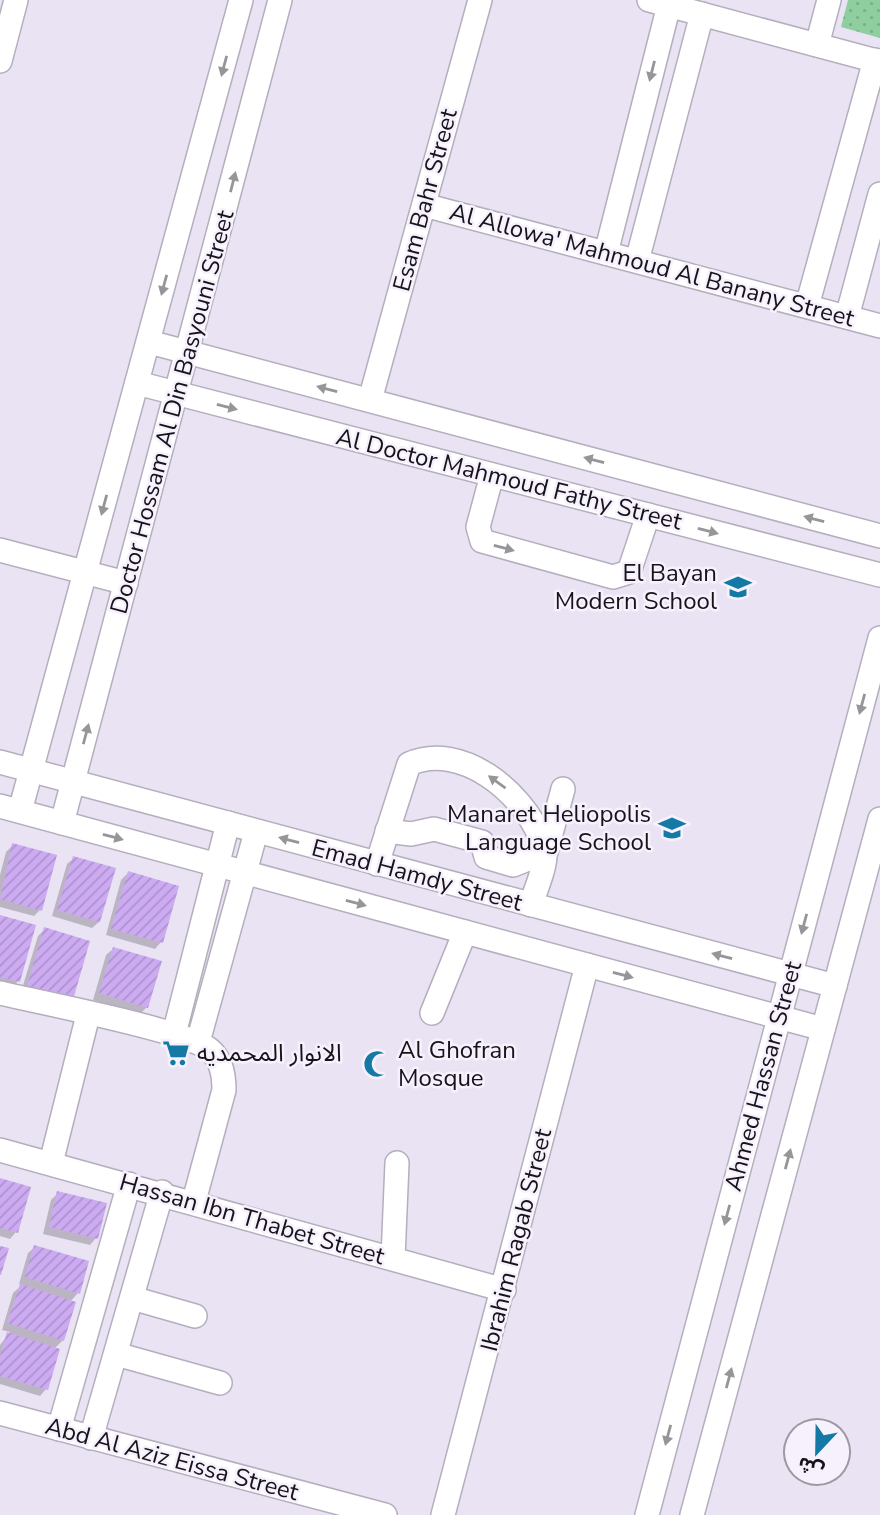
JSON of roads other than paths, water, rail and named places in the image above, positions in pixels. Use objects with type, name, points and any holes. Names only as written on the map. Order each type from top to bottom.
[{"type":"street","points":[[0,61],[16,0]]},
{"type":"street","name":"Doctor Hossam Al Din Basyouni Street","points":[[10,809],[31,771],[242,0]]},
{"type":"street","name":"Doctor Hossam Al Din Basyouni Street","points":[[62,823],[189,352],[280,0]]},
{"type":"street","name":"Esam Bahr Street","points":[[370,400],[480,0]]},
{"type":"street","points":[[817,45],[829,0]]},
{"type":"street","points":[[606,253],[659,3],[702,14],[878,61],[807,306]]},
{"type":"street","points":[[637,261],[702,14]]},
{"type":"street","points":[[847,317],[880,194]]},
{"type":"street","name":"Al Allowa' Mahmoud Al Banany Street","points":[[424,205],[880,326]]},
{"type":"street","name":"Al Doctor Mahmoud Fathy Street","points":[[149,341],[880,537]]},
{"type":"street","name":"Al Doctor Mahmoud Fathy Street","points":[[137,383],[880,575]]},
{"type":"street","points":[[492,475],[478,527],[482,541],[600,574],[619,578],[629,572],[648,515]]},
{"type":"street","points":[[0,550],[126,583]]},
{"type":"street","name":"Ahmed Hassan Street","points":[[647,1515],[880,638]]},
{"type":"street","points":[[377,864],[410,764],[447,761],[465,765],[493,778],[517,798],[534,823],[545,852]]},
{"type":"street","name":"Emad Hamdy Street","points":[[0,762],[835,986]]},
{"type":"street","points":[[531,905],[563,789]]},
{"type":"street","name":"Emad Hamdy Street","points":[[10,809],[823,1029]]},
{"type":"street","name":"Ahmed Hassan Street","points":[[692,1515],[880,819]]},
{"type":"street","points":[[173,1034],[228,823]]},
{"type":"street","points":[[387,831],[411,834],[434,829],[482,842],[486,857],[513,864],[545,852]]},
{"type":"street","points":[[198,1042],[256,832]]},
{"type":"street","points":[[432,1013],[465,932]]},
{"type":"street","name":"Ibrahim Ragab Street","points":[[443,1515],[587,965]]},
{"type":"street","points":[[0,993],[173,1034],[198,1042],[210,1050],[219,1062],[225,1090],[194,1201]]},
{"type":"street","points":[[51,1163],[88,1015]]},
{"type":"street","name":"Hassan Ibn Thabet Street","points":[[0,1150],[162,1192],[504,1290]]},
{"type":"street","points":[[393,1258],[397,1163]]},
{"type":"street","points":[[59,1429],[129,1184]]},
{"type":"street","points":[[92,1438],[162,1192]]},
{"type":"street","points":[[132,1298],[195,1316]]},
{"type":"street","points":[[116,1353],[220,1383]]},
{"type":"street","name":"Abd Al Aziz Eissa Street","points":[[0,1413],[385,1515]]},
{"type":"place","name":"El Bayan Modern School","points":[[738,587]]},
{"type":"place","name":"Manaret Heliopolis Language School","points":[[672,828]]},
{"type":"place","name":"الانوار المحمديه","points":[[176,1053]]},
{"type":"place","name":"Al Ghofran Mosque","points":[[377,1064]]}]
